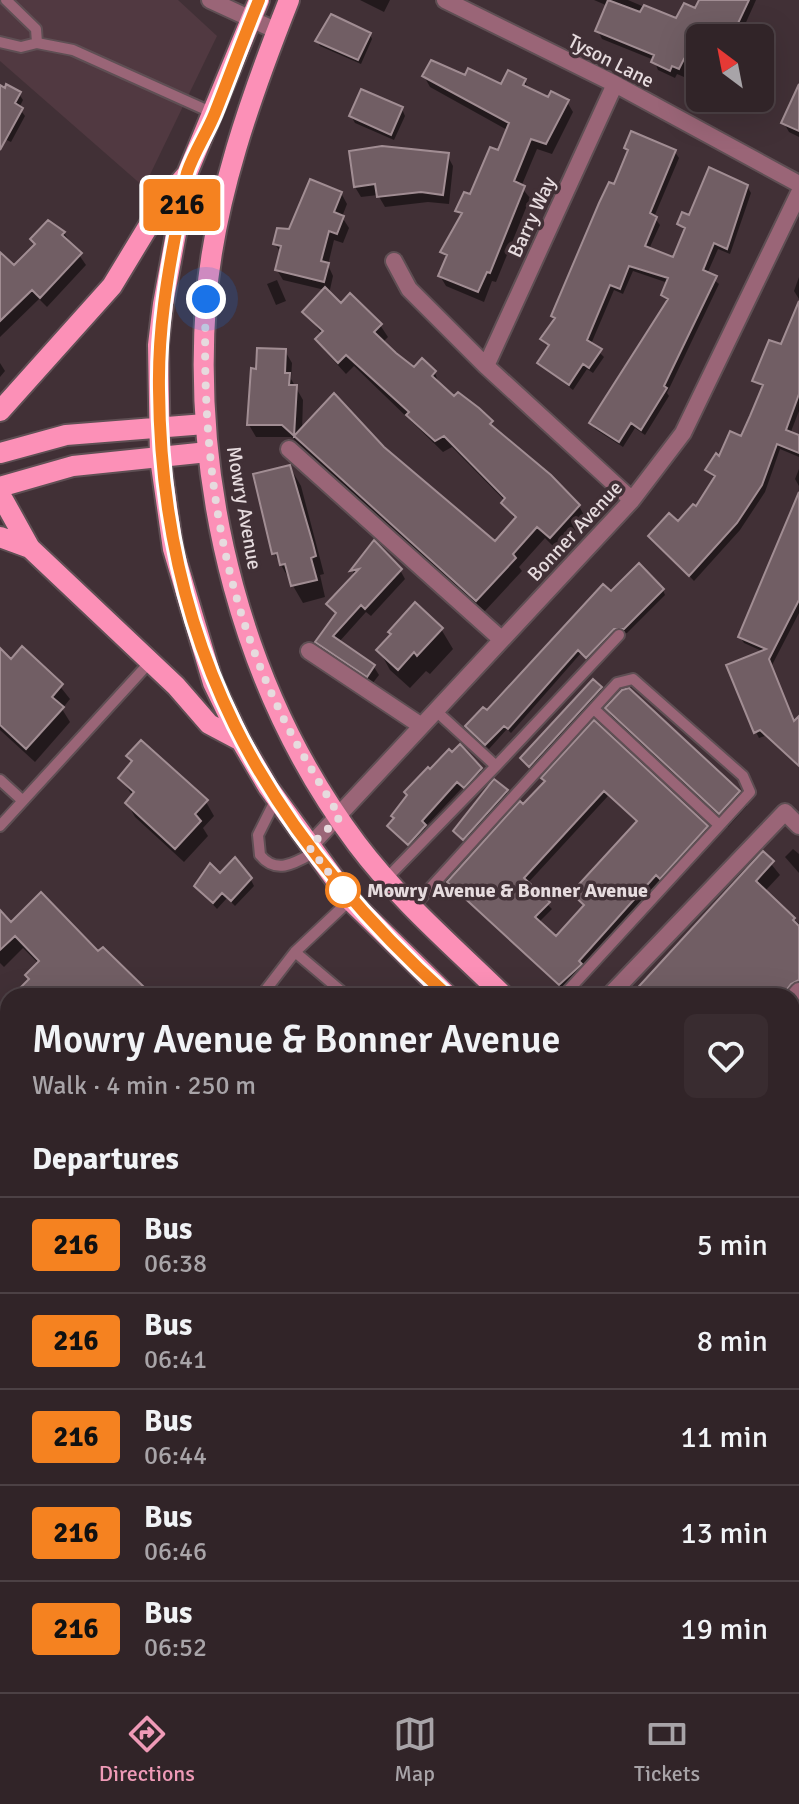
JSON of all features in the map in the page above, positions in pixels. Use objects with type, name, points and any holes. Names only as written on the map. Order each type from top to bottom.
[{"type":"main road","points":[[259,0],[215,114],[187,174],[163,304],[158,345],[160,458],[179,576],[213,683],[241,741],[276,799],[350,900],[431,988]]},
{"type":"main road","name":"Mowry Avenue","points":[[289,0],[249,107],[221,212],[206,299],[205,424],[225,558],[255,654],[296,742],[340,817],[386,880],[496,988]]},
{"type":"main road","points":[[0,411],[112,286],[163,202],[187,174]]},
{"type":"main road","points":[[0,479],[7,450],[66,435],[205,424]]},
{"type":"main road","points":[[0,487],[73,466],[208,452]]},
{"type":"main road","points":[[0,494],[30,548],[150,662],[209,724],[241,741]]},
{"type":"main road","points":[[0,537],[30,548]]},
{"type":"street","points":[[210,0],[250,22],[277,31]]},
{"type":"street","name":"Tyson Lane","points":[[445,0],[615,84],[799,184]]},
{"type":"street","name":"Barry Way","points":[[486,366],[615,84]]},
{"type":"street","name":"Bonner Avenue","points":[[311,850],[420,725],[632,500],[683,433],[799,193]]},
{"type":"street","points":[[394,261],[409,289],[486,366],[632,500]]},
{"type":"street","points":[[289,449],[501,639]]},
{"type":"street","points":[[309,651],[420,725]]},
{"type":"street","points":[[617,988],[785,812],[799,826]]},
{"type":"lane","points":[[6,0],[36,29],[37,43]]},
{"type":"lane","points":[[0,42],[21,47],[37,43],[73,50],[215,114]]},
{"type":"lane","points":[[386,880],[619,635]]},
{"type":"lane","points":[[0,826],[150,662]]},
{"type":"lane","points":[[412,908],[617,683],[633,679],[743,776],[750,792],[570,988]]},
{"type":"lane","points":[[594,709],[719,825]]},
{"type":"lane","points":[[435,710],[496,766]]},
{"type":"lane","points":[[0,780],[23,801]]},
{"type":"lane","points":[[276,799],[258,835],[260,855],[279,867],[289,866],[311,850]]},
{"type":"lane","points":[[267,988],[295,952],[350,900]]},
{"type":"lane","points":[[295,952],[338,988]]},
{"type":"shaded area","points":[[0,0],[178,0],[217,36],[144,187],[0,61]]},
{"type":"building","points":[[608,0],[640,12],[644,5],[676,18],[684,3],[695,8],[699,0],[749,0],[738,24],[686,24],[686,60],[679,69],[672,66],[670,71],[651,62],[654,55],[595,31]]},
{"type":"building","points":[[331,14],[371,33],[358,60],[315,41]]},
{"type":"building","points":[[431,60],[465,75],[468,68],[501,84],[508,70],[526,79],[523,85],[548,97],[551,91],[569,100],[546,144],[531,139],[514,181],[525,186],[490,273],[487,272],[478,292],[438,276],[447,255],[440,252],[462,213],[455,211],[464,192],[470,194],[490,147],[498,150],[509,123],[422,76]]},
{"type":"building","points":[[6,84],[21,92],[15,103],[23,108],[0,150],[0,85],[5,88]]},
{"type":"building","points":[[799,84],[799,131],[781,123]]},
{"type":"building","points":[[361,89],[403,107],[391,135],[349,116]]},
{"type":"building","points":[[631,131],[676,150],[650,213],[657,217],[645,246],[673,257],[685,228],[677,224],[682,212],[689,215],[709,167],[748,185],[727,249],[714,243],[703,270],[717,276],[664,386],[667,388],[641,430],[631,423],[619,442],[589,423],[668,299],[661,295],[668,278],[629,266],[620,289],[610,285],[587,340],[602,349],[589,368],[583,364],[569,385],[537,363],[549,345],[540,339],[555,318],[551,316],[609,182],[614,184],[628,150],[624,148]]},
{"type":"building","points":[[382,146],[449,153],[443,195],[421,192],[377,197],[375,184],[354,187],[349,151]]},
{"type":"building","points":[[310,179],[342,192],[334,212],[344,216],[337,234],[329,231],[321,261],[329,263],[324,282],[275,270],[281,246],[273,244],[277,228],[289,229]]},
{"type":"building","points":[[48,220],[65,232],[62,235],[82,253],[40,298],[32,290],[0,321],[0,252],[14,265],[35,244],[30,239]]},
{"type":"building","points":[[325,287],[341,303],[350,293],[382,324],[374,332],[396,353],[414,367],[422,358],[436,371],[432,376],[454,396],[458,392],[479,408],[493,421],[490,424],[551,475],[580,505],[550,538],[537,527],[513,554],[516,558],[476,601],[294,436],[334,393],[384,447],[495,541],[516,517],[501,503],[505,498],[444,436],[435,441],[406,415],[409,412],[346,355],[338,363],[315,339],[323,331],[302,312]]},
{"type":"building","points":[[799,301],[799,394],[786,430],[799,435],[799,453],[777,444],[762,485],[737,523],[689,576],[648,536],[669,513],[678,521],[693,504],[696,506],[715,476],[705,470],[716,453],[719,456],[730,431],[741,436],[763,385],[752,381],[769,340],[781,344]]},
{"type":"building","points":[[257,348],[286,349],[285,373],[290,373],[289,385],[297,385],[294,436],[282,425],[247,425],[251,368],[256,369]]},
{"type":"building","points":[[290,465],[316,556],[311,558],[317,580],[291,586],[285,564],[280,565],[277,553],[272,554],[253,474]]},
{"type":"building","points":[[799,492],[799,600],[769,659],[794,721],[799,716],[799,766],[760,730],[754,733],[726,665],[766,649],[738,637]]},
{"type":"building","points":[[374,540],[402,569],[365,609],[361,605],[333,636],[375,665],[367,677],[315,642],[336,613],[326,604],[359,569],[350,571]]},
{"type":"building","points":[[639,563],[664,589],[624,629],[614,629],[586,658],[578,650],[508,729],[504,726],[485,745],[465,726],[483,707],[487,710],[603,584],[611,591]]},
{"type":"building","points":[[415,602],[443,628],[417,656],[414,652],[398,670],[376,650]]},
{"type":"building","points":[[22,646],[63,684],[52,697],[64,707],[26,749],[0,725],[0,648],[11,659]]},
{"type":"building","points":[[593,679],[602,687],[529,767],[520,758]]},
{"type":"building","points":[[629,688],[740,791],[719,814],[605,708],[622,690]]},
{"type":"building","points":[[594,720],[708,826],[660,879],[656,875],[579,961],[582,964],[559,985],[447,882],[520,801],[523,804],[545,781],[541,778]],"holes":[[[604,791],[637,821],[571,893],[584,905],[556,936],[535,917],[550,902],[524,878]]]},
{"type":"building","points":[[141,740],[208,800],[195,814],[201,821],[175,849],[125,803],[134,792],[118,778],[132,761],[126,756]]},
{"type":"building","points":[[460,744],[482,768],[464,788],[457,782],[422,821],[426,825],[408,845],[387,826],[394,818],[391,816],[407,795],[404,792],[449,749],[452,752]]},
{"type":"building","points":[[494,779],[508,790],[463,840],[453,831]]},
{"type":"building","points":[[763,851],[774,861],[756,881],[795,918],[793,920],[799,926],[799,980],[788,988],[637,988]]},
{"type":"building","points":[[235,857],[252,878],[231,901],[222,893],[213,903],[194,886],[210,863],[220,873]]},
{"type":"building","points":[[41,892],[98,951],[103,947],[144,987],[20,988],[29,979],[25,975],[39,961],[15,936],[0,950],[0,910],[11,922]]},
{"type":"bus line","name":"216","points":[[259,0],[215,114],[187,174],[163,304],[158,345],[160,458],[173,549],[213,683],[268,787],[350,900],[439,988]]},
{"type":"place","name":"Mowry Avenue & Bonner Avenue","points":[[343,890]]},
{"type":"route","points":[[206,299],[205,424],[225,558],[255,654],[277,705],[340,817],[309,847],[350,900],[343,890]]}]
